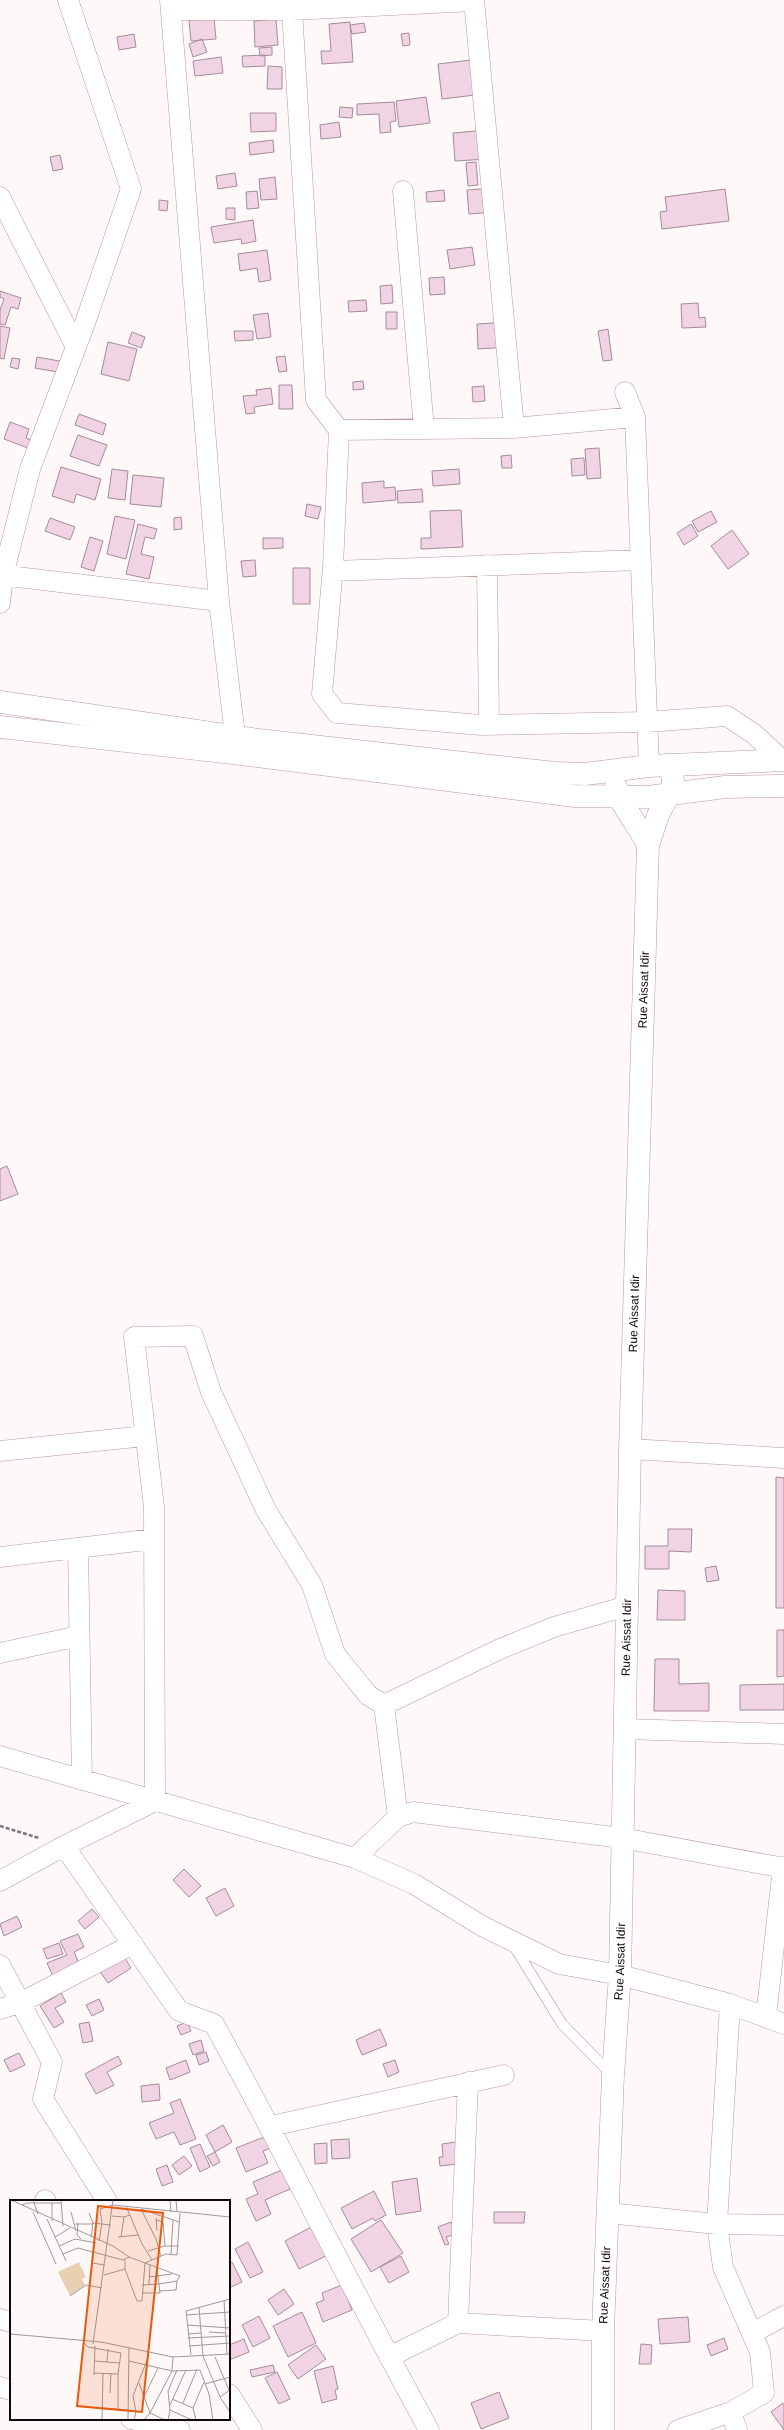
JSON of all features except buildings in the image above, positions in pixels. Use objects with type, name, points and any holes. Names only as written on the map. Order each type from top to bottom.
[{"type":"street","points":[[0,603],[2,576],[30,469],[76,347],[131,189],[68,0]]},
{"type":"street","points":[[236,745],[219,601],[170,5],[292,10],[474,0],[514,428]]},
{"type":"street","points":[[292,10],[316,400],[339,430],[333,571],[322,694],[337,713],[490,724],[647,722],[727,716],[754,734],[783,760]]},
{"type":"street","points":[[403,191],[424,429]]},
{"type":"street","points":[[0,197],[76,347]]},
{"type":"street","points":[[625,392],[635,417],[647,722],[658,766],[674,777],[670,794],[660,811],[648,845]]},
{"type":"street","points":[[339,430],[514,428],[635,417]]},
{"type":"street","points":[[333,571],[640,560]]},
{"type":"street","points":[[487,565],[490,724]]},
{"type":"street","points":[[2,576],[219,601]]},
{"type":"street","points":[[0,702],[236,745],[543,793],[618,797],[670,794],[725,787],[784,786]]},
{"type":"street","points":[[0,727],[236,745],[555,774],[585,774],[658,766],[783,760]]},
{"type":"street","points":[[620,770],[616,780],[618,797],[635,820],[648,845]]},
{"type":"street","name":"Rue Aissat Idir","points":[[604,2430],[603,2331],[613,2075],[620,1975],[630,1449],[648,845]]},
{"type":"street","points":[[155,1801],[154,1506],[134,1337],[193,1336],[211,1392],[266,1510],[312,1585],[335,1654],[368,1695],[384,1705]]},
{"type":"street","points":[[0,1451],[146,1436]]},
{"type":"street","points":[[630,1449],[784,1458]]},
{"type":"street","points":[[0,1557],[154,1540]]},
{"type":"street","points":[[78,1548],[82,1780]]},
{"type":"street","points":[[384,1705],[500,1649],[554,1628],[627,1606]]},
{"type":"street","points":[[0,1653],[79,1636]]},
{"type":"street","points":[[384,1705],[398,1817]]},
{"type":"street","points":[[624,1729],[784,1734]]},
{"type":"street","points":[[0,1756],[355,1858],[414,1884],[482,1926],[559,1964],[620,1975],[730,2004],[784,2024]]},
{"type":"street","points":[[0,1881],[64,1846],[155,1801]]},
{"type":"street","points":[[355,1858],[398,1817],[413,1812],[622,1838],[784,1868],[777,1981],[766,2017]]},
{"type":"street","points":[[64,1846],[179,2011],[214,2024],[270,2126],[389,2357],[429,2430]]},
{"type":"street","points":[[0,2009],[20,2003],[132,1944]]},
{"type":"street","points":[[0,1965],[52,2062],[43,2099],[106,2200]]},
{"type":"street","points":[[678,2430],[734,2421],[764,2393],[760,2352],[723,2267],[717,2224],[730,2004]]},
{"type":"street","points":[[270,2126],[504,2075]]},
{"type":"street","points":[[458,2323],[468,2082]]},
{"type":"street","points":[[608,2214],[717,2224],[784,2225]]},
{"type":"street","points":[[752,2334],[784,2316]]},
{"type":"street","points":[[0,2319],[10,2322]]},
{"type":"street","points":[[389,2357],[458,2323],[603,2331]]},
{"type":"street","points":[[0,2387],[10,2390]]},
{"type":"street","points":[[230,2396],[252,2430]]},
{"type":"street","points":[[135,2420],[180,2430]]},
{"type":"lane","points":[[511,1941],[562,2024],[613,2075]]},
{"type":"path","points":[[0,1826],[64,1846]]}]
